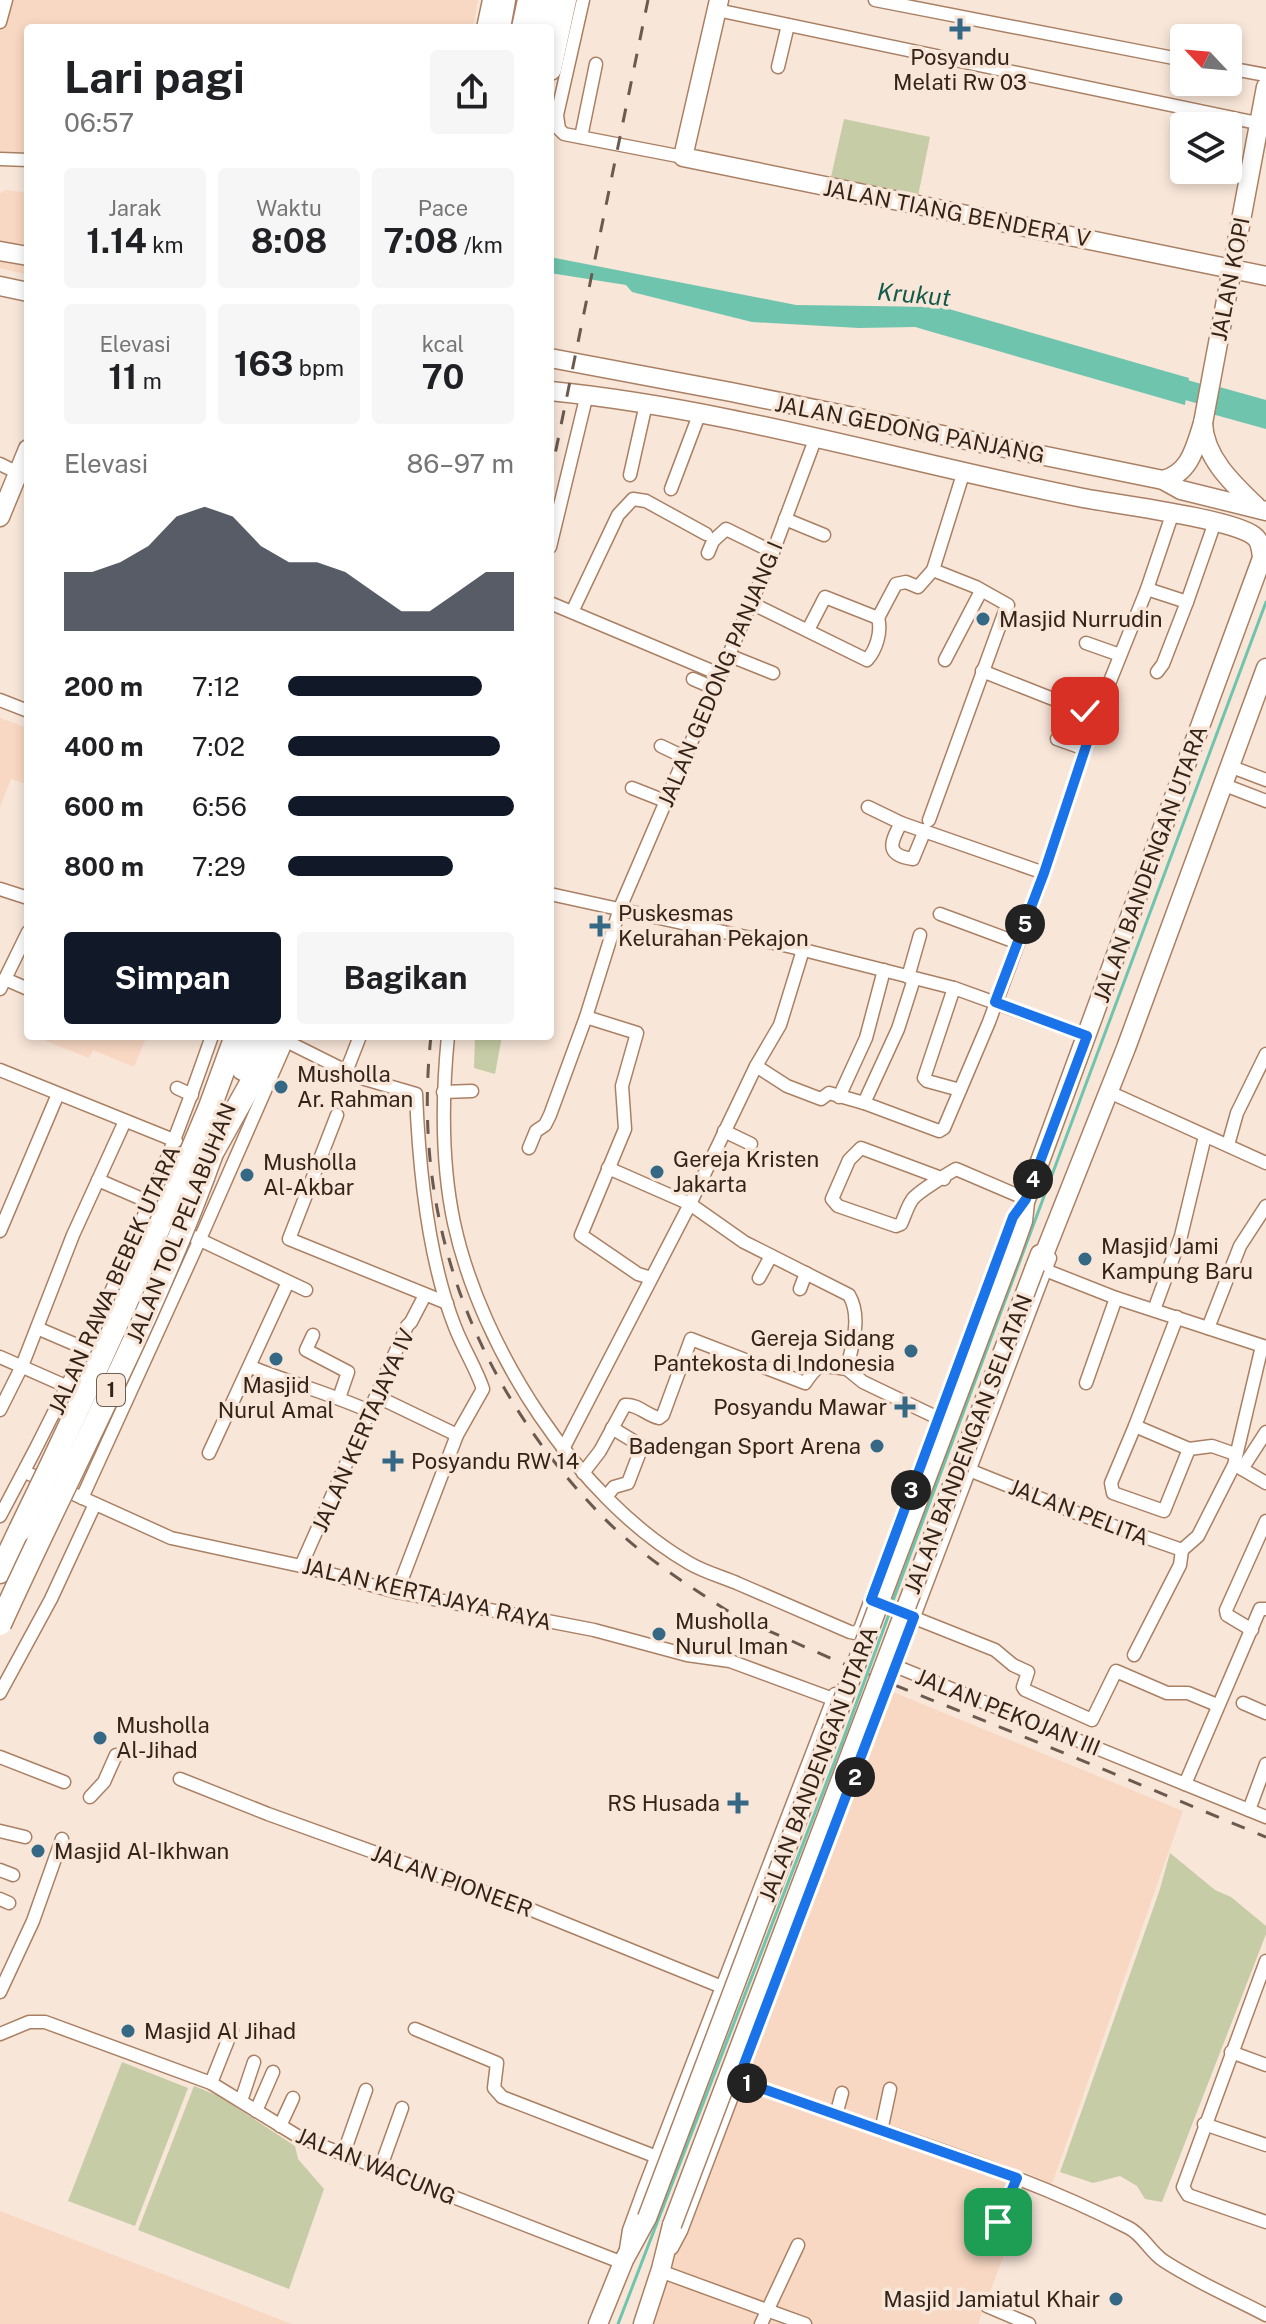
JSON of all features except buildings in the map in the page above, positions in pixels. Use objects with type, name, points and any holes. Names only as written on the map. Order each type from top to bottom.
[{"type":"highway","points":[[500,24],[504,0]]},
{"type":"highway","points":[[524,24],[529,0]]},
{"type":"highway","points":[[543,24],[548,0]]},
{"type":"highway","points":[[554,51],[565,0]]},
{"type":"highway","name":"JALAN TOL PELABUHAN","points":[[0,1624],[171,1257],[212,1153],[233,1040]]},
{"type":"highway","name":"JALAN TOL PELABUHAN","points":[[0,1572],[150,1253],[210,1107],[233,1040]]},
{"type":"highway","points":[[212,1153],[279,1040]]},
{"type":"main road","points":[[683,157],[718,5]]},
{"type":"main road","name":"JALAN KOPI","points":[[1163,480],[1181,473],[1189,461],[1203,419],[1263,124],[1266,87]]},
{"type":"main road","name":"JALAN TIANG BENDERA V","points":[[683,157],[1266,276]]},
{"type":"main road","points":[[0,251],[24,255]]},
{"type":"main road","points":[[0,286],[24,291]]},
{"type":"main road","name":"JALAN GEDONG PANJANG","points":[[554,359],[1163,480],[1181,490],[1263,510]]},
{"type":"main road","name":"JALAN GEDONG PANJANG","points":[[554,391],[646,404],[816,437],[964,471],[1215,522],[1254,535],[1260,543]]},
{"type":"main road","points":[[816,437],[823,412]]},
{"type":"main road","points":[[1203,419],[1203,434],[1216,461],[1263,510]]},
{"type":"main road","points":[[0,517],[20,479]]},
{"type":"main road","name":"JALAN BANDENGAN UTARA","points":[[598,2324],[624,2261],[647,2218],[1012,1252],[1023,1221],[1026,1200],[1262,558],[1260,543]]},
{"type":"main road","name":"JALAN BANDENGAN SELATAN","points":[[643,2324],[672,2225],[1109,1092],[1266,668]]},
{"type":"street","points":[[0,22],[6,0]]},
{"type":"street","points":[[484,24],[489,0]]},
{"type":"street","points":[[583,0],[557,115],[559,129],[564,134],[683,157]]},
{"type":"street","points":[[875,0],[1170,57]]},
{"type":"street","points":[[718,5],[788,25],[1263,124]]},
{"type":"street","points":[[778,67],[788,25]]},
{"type":"street","points":[[581,137],[596,64]]},
{"type":"street","points":[[1242,71],[1266,75]]},
{"type":"street","points":[[0,159],[24,160]]},
{"type":"street","points":[[554,530],[587,394]]},
{"type":"street","points":[[630,475],[646,404]]},
{"type":"street","points":[[671,489],[699,415]]},
{"type":"street","name":"JALAN GEDONG PANJANG I","points":[[529,1148],[536,1131],[548,1121],[586,1017],[620,908],[773,552],[816,437]]},
{"type":"street","points":[[0,464],[20,479]]},
{"type":"street","points":[[751,603],[868,660],[879,635],[878,618],[896,584],[906,582],[918,587],[929,576],[964,471]]},
{"type":"street","points":[[572,612],[618,515],[633,499],[646,501],[706,534]]},
{"type":"street","points":[[756,1066],[787,1086],[821,1099],[829,1093],[939,1131],[944,1128],[1018,943],[1096,716],[1147,589],[1172,515]]},
{"type":"street","points":[[785,519],[824,535]]},
{"type":"street","points":[[1157,672],[1187,602],[1215,522]]},
{"type":"street","points":[[708,553],[713,541],[726,529],[773,552]]},
{"type":"street","points":[[901,823],[892,849],[902,857],[913,859],[1007,608],[981,591],[929,576]]},
{"type":"street","points":[[1147,589],[1187,602]]},
{"type":"street","points":[[945,660],[981,591]]},
{"type":"street","points":[[808,630],[825,597],[878,618]]},
{"type":"street","points":[[554,605],[719,674]]},
{"type":"street","points":[[1086,643],[1120,655]]},
{"type":"street","points":[[728,655],[773,673]]},
{"type":"street","points":[[982,671],[1096,716]]},
{"type":"street","points":[[693,679],[714,688]]},
{"type":"street","points":[[0,700],[24,709]]},
{"type":"street","points":[[1057,739],[1085,749]]},
{"type":"street","points":[[661,746],[684,757]]},
{"type":"street","points":[[1229,766],[1266,780]]},
{"type":"street","points":[[1222,784],[1266,801]]},
{"type":"street","points":[[632,788],[665,801]]},
{"type":"street","points":[[868,807],[901,823],[927,825],[1044,873]]},
{"type":"street","points":[[0,889],[24,897]]},
{"type":"street","points":[[554,895],[803,950],[954,988],[1087,1036]]},
{"type":"street","points":[[940,914],[1018,943]]},
{"type":"street","points":[[864,1103],[898,1029],[920,935]]},
{"type":"street","points":[[24,940],[3,984],[24,988]]},
{"type":"street","points":[[563,1449],[690,1204],[756,1066],[780,1025],[803,950]]},
{"type":"street","points":[[839,1097],[866,1038],[884,970]]},
{"type":"street","points":[[954,988],[924,1078],[960,1090]]},
{"type":"street","points":[[586,1017],[637,1033],[622,1086],[625,1129],[581,1235],[638,1274],[651,1278]]},
{"type":"street","name":"JALAN RAWA BEBEK UTARA","points":[[0,1516],[5,1495],[25,1472],[86,1349],[176,1141],[192,1095],[232,1040]]},
{"type":"street","points":[[82,1498],[200,1239],[280,1040]]},
{"type":"street","points":[[287,1040],[346,1072],[416,1094],[418,1153],[430,1228],[447,1303],[483,1389],[457,1435],[397,1592]]},
{"type":"street","points":[[346,1072],[358,1040]]},
{"type":"street","points":[[448,1040],[443,1092],[445,1151],[453,1221],[487,1323],[540,1417],[563,1449],[606,1497],[657,1541],[690,1564],[850,1632],[860,1629],[872,1601],[1013,1217],[1026,1200],[956,1169],[944,1179],[915,1195],[901,1224],[896,1226],[838,1206],[832,1199],[849,1160],[861,1148],[944,1179]]},
{"type":"street","points":[[1228,1145],[1237,1113],[1266,1054]]},
{"type":"street","points":[[0,1070],[176,1141]]},
{"type":"street","points":[[177,1088],[192,1095]]},
{"type":"street","points":[[443,1092],[472,1091]]},
{"type":"street","points":[[1109,1092],[1266,1163]]},
{"type":"street","points":[[0,1231],[58,1094]]},
{"type":"street","points":[[337,1115],[289,1239],[447,1303]]},
{"type":"street","points":[[0,1410],[22,1366],[73,1235],[125,1121]]},
{"type":"street","points":[[724,1131],[751,1144]]},
{"type":"street","points":[[1154,1310],[1181,1236],[1205,1136]]},
{"type":"street","points":[[608,1168],[690,1204],[721,1228],[849,1295],[855,1305],[856,1319],[847,1369]]},
{"type":"street","points":[[98,1180],[149,1202]]},
{"type":"street","points":[[1208,1328],[1240,1246],[1266,1206]]},
{"type":"street","points":[[143,1216],[200,1239],[306,1290]]},
{"type":"street","points":[[759,1278],[771,1256]]},
{"type":"street","points":[[1042,1263],[1116,1298],[1264,1346],[1237,1462],[1198,1536],[1185,1548],[1180,1565],[1134,1655]]},
{"type":"street","name":"JALAN PEKOJAN III","points":[[1042,1263],[895,1666],[1266,1817]]},
{"type":"street","points":[[800,1289],[806,1273]]},
{"type":"street","points":[[209,1453],[288,1282]]},
{"type":"street","name":"JALAN KERTAJAYA IV","points":[[301,1566],[407,1326],[425,1295]]},
{"type":"street","points":[[1086,1383],[1116,1298]]},
{"type":"street","points":[[1177,1317],[1111,1483],[1112,1491],[1164,1511],[1189,1449]]},
{"type":"street","points":[[37,1328],[86,1349]]},
{"type":"street","points":[[313,1335],[306,1350],[348,1372],[339,1398]]},
{"type":"street","points":[[583,1473],[600,1451],[625,1405],[632,1405],[653,1417],[663,1415],[693,1338],[805,1383],[815,1368],[847,1369],[863,1382],[938,1418]]},
{"type":"street","points":[[0,1357],[68,1387]]},
{"type":"street","points":[[251,1367],[371,1412]]},
{"type":"street","points":[[378,1397],[457,1435]]},
{"type":"street","points":[[1135,1426],[1189,1449],[1212,1446],[1266,1483]]},
{"type":"street","points":[[606,1497],[614,1487],[628,1483],[641,1449],[640,1445],[612,1428]]},
{"type":"street","points":[[1237,1462],[1266,1432]]},
{"type":"street","name":"JALAN PELITA","points":[[969,1470],[1079,1514],[1185,1548]]},
{"type":"street","name":"JALAN KERTAJAYA RAYA","points":[[25,1472],[171,1538],[301,1566],[397,1592],[594,1630],[687,1655],[730,1661],[833,1699]]},
{"type":"street","points":[[0,1693],[51,1599],[95,1504]]},
{"type":"street","points":[[1252,1630],[1227,1615],[1226,1610],[1261,1548],[1266,1521]]},
{"type":"street","points":[[872,1601],[995,1650],[1013,1665],[1028,1672],[1023,1687],[1025,1690],[1092,1720],[1116,1671],[1167,1693],[1188,1693],[1217,1705]]},
{"type":"street","points":[[1185,1784],[1260,1609],[1266,1609]]},
{"type":"street","name":"JALAN BANDENGAN SELATAN","points":[[661,2270],[681,2231],[743,2082],[895,1666]]},
{"type":"street","points":[[844,1673],[828,1715],[871,1731]]},
{"type":"street","points":[[1243,1703],[1266,1713]]},
{"type":"street","name":"JALAN BANDENGAN UTARA","points":[[624,2261],[629,2230],[828,1715]]},
{"type":"street","points":[[90,1797],[104,1782],[116,1755]]},
{"type":"street","points":[[0,1757],[64,1782]]},
{"type":"street","points":[[1249,1810],[1266,1764]]},
{"type":"street","name":"JALAN PIONEER","points":[[180,1779],[512,1902],[722,1987]]},
{"type":"street","points":[[0,1831],[25,1837]]},
{"type":"street","points":[[0,1992],[33,1921],[62,1839]]},
{"type":"street","points":[[0,1870],[13,1875]]},
{"type":"street","points":[[1266,1961],[1261,1984],[1231,2052],[1183,2187],[1184,2192],[1266,2222]]},
{"type":"street","name":"JALAN WACUNG","points":[[0,2034],[29,2022],[45,2022],[211,2083],[299,2137],[624,2261]]},
{"type":"street","points":[[415,2029],[497,2063],[494,2088],[502,2097],[657,2157]]},
{"type":"street","points":[[211,2083],[232,2030]]},
{"type":"street","points":[[1231,2052],[1266,2065]]},
{"type":"street","points":[[241,2101],[254,2062]]},
{"type":"street","points":[[256,2111],[273,2072]]},
{"type":"street","points":[[743,2082],[1017,2178],[1133,2230],[1162,2260],[1266,2315]]},
{"type":"street","points":[[881,2131],[890,2089]]},
{"type":"street","points":[[343,2155],[366,2090]]},
{"type":"street","points":[[836,2115],[842,2093]]},
{"type":"street","points":[[280,2126],[293,2098]]},
{"type":"street","points":[[380,2169],[402,2108]]},
{"type":"street","points":[[1204,2124],[1266,2145]]},
{"type":"street","points":[[993,2234],[1017,2178]]},
{"type":"street","points":[[761,2324],[798,2245]]},
{"type":"street","points":[[661,2270],[805,2324]]},
{"type":"street","points":[[987,2306],[1029,2324]]},
{"type":"shaded area","points":[[6,0],[478,0],[474,24],[24,24],[24,155],[0,151],[0,21]]},
{"type":"shaded area","points":[[6,190],[24,192],[24,274],[0,268],[0,193]]},
{"type":"shaded area","points":[[0,718],[24,727],[24,783],[11,779],[0,807]]},
{"type":"shaded area","points":[[44,1040],[145,1040],[134,1067],[93,1050],[89,1058]]},
{"type":"shaded area","points":[[883,1688],[1183,1811],[1052,2184],[1011,2166],[1033,2178],[978,2324],[648,2324]]},
{"type":"shaded area","points":[[0,2211],[292,2324],[0,2324]]},
{"type":"green space","points":[[844,119],[930,137],[918,196],[831,177]]},
{"type":"green space","points":[[475,1040],[501,1040],[495,1074],[474,1068]]},
{"type":"green space","points":[[1170,1853],[1266,1926],[1266,1934],[1162,2202],[1145,2199],[1137,2186],[1120,2176],[1093,2183],[1060,2172]]},
{"type":"green space","points":[[122,2062],[188,2088],[135,2226],[68,2201]]},
{"type":"green space","points":[[194,2086],[219,2096],[295,2146],[298,2159],[324,2189],[289,2289],[138,2230]]},
{"type":"water","points":[[554,258],[796,305],[942,307],[1189,378],[1185,405],[915,327],[859,328],[752,322],[632,292],[626,285],[554,274]]},
{"type":"water","points":[[1216,386],[1266,400],[1266,429],[1212,414]]},
{"type":"waterway","name":"Krukut","points":[[1162,383],[1266,413]]},
{"type":"waterway","points":[[891,1606],[1266,602]]},
{"type":"waterway","points":[[618,2324],[889,1614]]},
{"type":"railway","points":[[554,459],[648,0]]},
{"type":"railway","points":[[431,1040],[427,1103],[431,1169],[442,1232],[460,1294],[485,1352],[517,1409],[555,1462],[612,1526],[672,1574],[747,1621],[870,1675],[1266,1837]]},
{"type":"place","name":"Posyandu Melati Rw 03","points":[[960,29]]},
{"type":"place","name":"Masjid Nurrudin","points":[[983,619]]},
{"type":"place","name":"Puskesmas Kelurahan Pekajon","points":[[600,926]]},
{"type":"place","name":"Musholla Ar. Rahman","points":[[281,1087]]},
{"type":"place","name":"Gereja Kristen Jakarta","points":[[657,1172]]},
{"type":"place","name":"Musholla Al-Akbar","points":[[247,1175]]},
{"type":"place","name":"Masjid Jami Kampung Baru","points":[[1085,1259]]},
{"type":"place","name":"Gereja Sidang Pantekosta di Indonesia","points":[[911,1351]]},
{"type":"place","name":"Masjid Nurul Amal","points":[[276,1359]]},
{"type":"place","name":"Posyandu Mawar","points":[[905,1407]]},
{"type":"place","name":"Badengan Sport Arena","points":[[877,1446]]},
{"type":"place","name":"Posyandu RW 14","points":[[393,1461]]},
{"type":"place","name":"Musholla Nurul Iman","points":[[659,1634]]},
{"type":"place","name":"Musholla Al-Jihad","points":[[100,1738]]},
{"type":"place","name":"RS Husada","points":[[738,1803]]},
{"type":"place","name":"Masjid Al-Ikhwan","points":[[38,1851]]},
{"type":"place","name":"Masjid Al Jihad","points":[[128,2031]]},
{"type":"place","name":"Masjid Jamiatul Khair","points":[[1116,2299]]},
{"type":"route","points":[[998,2222],[1017,2178],[738,2080],[914,1617],[871,1600],[1013,1217],[1025,1202],[1087,1036],[995,1002],[1044,873],[1096,716],[1085,711]]}]
